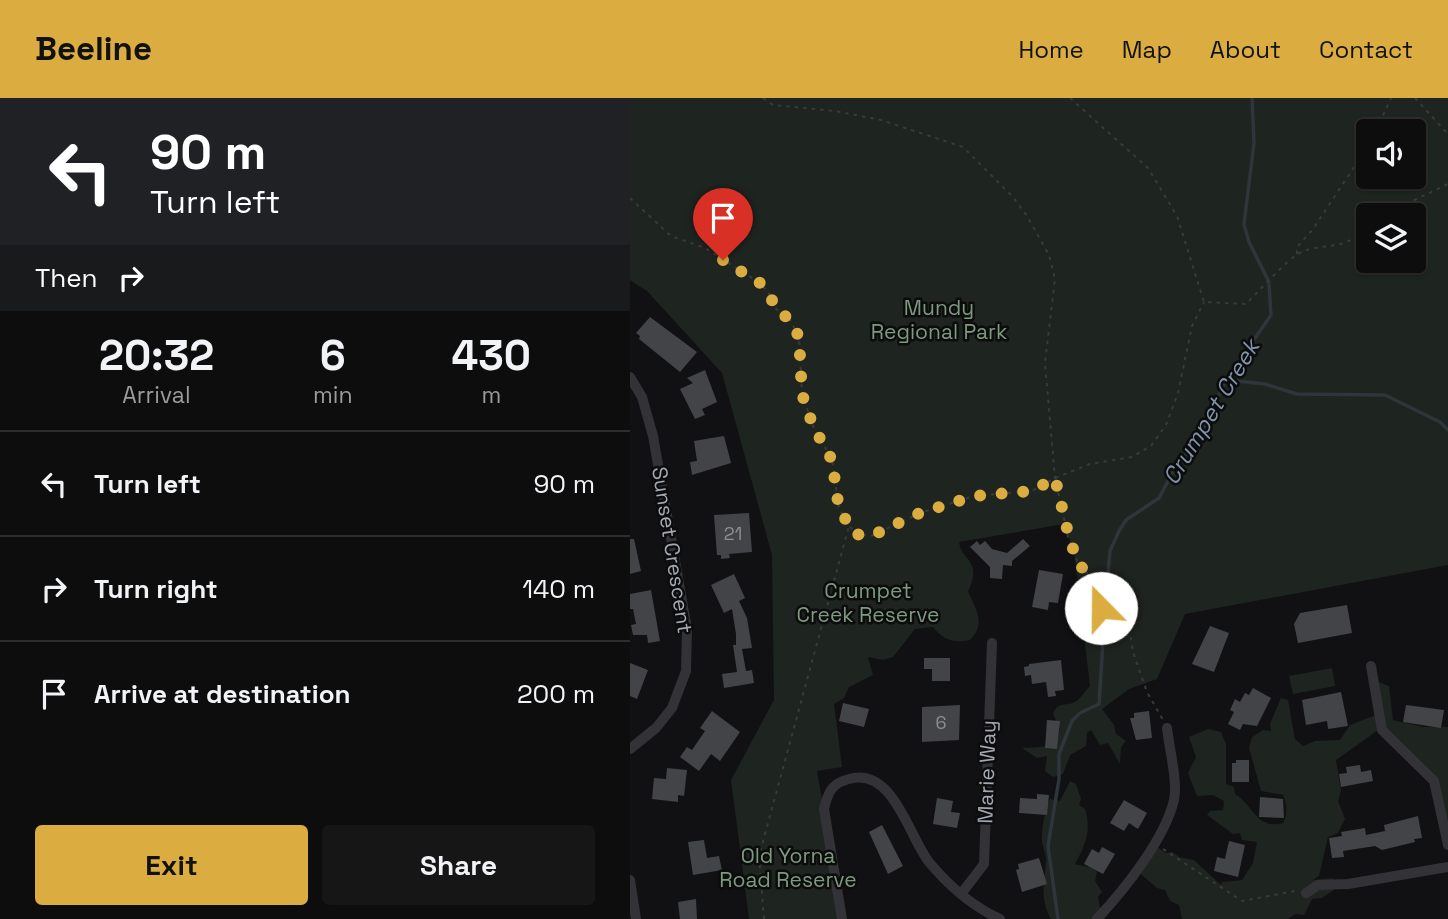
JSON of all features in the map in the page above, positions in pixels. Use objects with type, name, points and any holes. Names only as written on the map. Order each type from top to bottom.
[{"type":"street","name":"Sunset Crescent","points":[[630,377],[642,397],[653,436],[687,629],[686,671],[672,708],[656,729],[630,748]]},
{"type":"street","name":"Marie Way","points":[[961,894],[984,864],[992,643]]},
{"type":"street","points":[[1371,666],[1382,730],[1434,781],[1448,845]]},
{"type":"street","points":[[1097,919],[1116,898],[1153,842],[1174,798],[1167,728]]},
{"type":"street","points":[[842,919],[824,809],[828,793],[836,782],[859,776],[879,785],[903,812],[928,860],[961,894],[978,908],[1000,919]]},
{"type":"street","points":[[1306,893],[1318,885],[1348,884],[1448,867]]},
{"type":"street","points":[[630,880],[636,919]]},
{"type":"path","points":[[763,98],[773,105],[835,111],[881,120],[963,147],[1013,197],[1049,255],[1055,279],[1045,363],[1055,478],[1069,537],[1078,563],[1099,587],[1101,608],[1119,608],[1127,614],[1133,652],[1147,692],[1167,728]]},
{"type":"path","points":[[630,198],[671,236],[705,248],[760,283],[770,295],[775,308],[790,320],[799,337],[802,394],[813,426],[832,460],[839,509],[855,534],[871,536],[920,513],[991,492],[1032,491],[1090,464],[1132,457],[1151,446],[1166,425],[1174,404],[1192,326],[1203,302],[1177,216],[1148,168],[1070,98]]},
{"type":"path","points":[[1381,119],[1391,98]]},
{"type":"path","points":[[1415,98],[1448,134]]},
{"type":"path","points":[[1297,254],[1297,247],[1313,229],[1356,164]]},
{"type":"path","points":[[1408,203],[1448,184]]},
{"type":"path","points":[[1203,302],[1246,304],[1297,254],[1339,247],[1356,235]]},
{"type":"path","points":[[764,919],[759,856],[849,525]]},
{"type":"path","points":[[1153,842],[1242,901],[1300,890],[1306,893]]},
{"type":"green space","name":"Mundy Regional Park","points":[[630,98],[1448,98],[1448,565],[1185,614],[1157,679],[1129,689],[1102,709],[1114,725],[1116,734],[1126,741],[1121,747],[1120,764],[1108,743],[1100,745],[1091,730],[1087,733],[1086,746],[1070,755],[1063,774],[1053,777],[1045,771],[1047,756],[1037,758],[1022,748],[1056,746],[1060,729],[1053,714],[1055,709],[1078,700],[1090,686],[1074,551],[1064,524],[959,542],[973,567],[968,591],[979,622],[975,634],[970,640],[954,641],[940,635],[933,627],[915,629],[893,657],[883,660],[868,657],[873,675],[849,687],[844,698],[834,704],[842,767],[817,771],[843,919],[749,919],[731,780],[774,700],[772,555],[722,373],[647,291],[630,280]]},
{"type":"green space","points":[[1332,668],[1335,686],[1293,694],[1289,676]]},
{"type":"green space","points":[[1379,682],[1389,686],[1393,720],[1423,727],[1448,727],[1448,835],[1436,780],[1383,729]]},
{"type":"green space","points":[[1281,698],[1288,700],[1295,739],[1303,746],[1315,741],[1340,740],[1350,725],[1376,715],[1381,728],[1336,760],[1341,791],[1338,801],[1345,819],[1338,833],[1328,837],[1319,876],[1313,880],[1333,878],[1334,890],[1322,898],[1312,899],[1304,915],[1295,914],[1288,919],[1182,919],[1179,905],[1170,901],[1165,890],[1157,888],[1135,869],[1152,844],[1166,853],[1173,852],[1179,857],[1194,860],[1221,885],[1222,882],[1242,880],[1253,863],[1257,842],[1242,840],[1240,833],[1233,834],[1207,815],[1210,811],[1223,810],[1224,801],[1213,795],[1197,796],[1188,773],[1196,757],[1189,737],[1208,729],[1221,732],[1226,744],[1226,784],[1234,787],[1235,794],[1261,820],[1274,824],[1283,823],[1286,809],[1283,795],[1261,791],[1249,748],[1252,737],[1263,730],[1271,731],[1270,724]]},
{"type":"green space","points":[[1070,781],[1076,784],[1081,799],[1079,805],[1085,809],[1088,824],[1084,844],[1075,864],[1093,868],[1097,872],[1095,881],[1102,892],[1098,897],[1102,919],[1051,919],[1045,904],[1046,859],[1042,840],[1044,818],[1050,799],[1060,801]]},
{"type":"building","points":[[650,317],[697,352],[680,372],[639,339],[640,336],[636,333]]},
{"type":"building","points":[[705,370],[717,402],[702,409],[705,415],[695,419],[680,389],[693,383],[687,378]]},
{"type":"building","points":[[724,436],[731,463],[692,475],[690,462],[697,461],[694,441]]},
{"type":"building","points":[[749,513],[752,552],[729,554],[730,558],[721,559],[721,555],[717,555],[714,515]]},
{"type":"building","points":[[630,539],[634,539],[641,571],[630,574]]},
{"type":"building","points":[[1023,539],[1030,546],[1012,561],[1012,566],[1003,565],[1002,579],[990,578],[990,567],[970,547],[977,541],[980,545],[985,541],[992,549],[1007,553]]},
{"type":"building","points":[[1039,570],[1063,574],[1058,603],[1049,602],[1048,610],[1032,607]]},
{"type":"building","points":[[734,574],[745,598],[739,601],[747,618],[752,648],[742,649],[746,671],[752,670],[754,683],[724,688],[722,674],[737,672],[733,645],[736,645],[736,634],[732,609],[724,613],[711,585]]},
{"type":"building","points":[[651,590],[660,641],[648,643],[647,635],[633,635],[631,625],[636,624],[633,609],[630,609],[630,594]]},
{"type":"building","points":[[1347,605],[1352,633],[1298,643],[1294,624],[1300,613]]},
{"type":"building","points":[[1210,626],[1229,633],[1214,672],[1192,664]]},
{"type":"building","points":[[924,658],[950,658],[950,681],[932,681],[932,669],[924,669]]},
{"type":"building","points":[[1061,660],[1064,690],[1055,691],[1056,696],[1048,697],[1046,682],[1032,684],[1031,675],[1025,676],[1024,667],[1029,664]]},
{"type":"building","points":[[630,663],[648,670],[637,699],[630,696]]},
{"type":"building","points":[[1253,688],[1271,698],[1257,726],[1243,724],[1240,730],[1228,724],[1234,712],[1230,710],[1235,699],[1240,702],[1245,693],[1249,695]]},
{"type":"building","points":[[1341,692],[1348,726],[1328,729],[1327,721],[1306,725],[1302,700]]},
{"type":"building","points":[[843,703],[869,709],[864,727],[839,721]]},
{"type":"building","points":[[960,705],[959,740],[922,742],[922,707]]},
{"type":"building","points":[[1406,705],[1444,710],[1441,728],[1403,722]]},
{"type":"building","points":[[712,711],[740,732],[720,761],[711,754],[699,771],[680,757],[687,747],[692,750],[705,731],[700,728]]},
{"type":"building","points":[[1149,711],[1152,738],[1136,740],[1130,718],[1134,718],[1134,713]]},
{"type":"building","points":[[1047,720],[1060,721],[1057,749],[1045,748]]},
{"type":"building","points":[[1236,760],[1249,760],[1249,782],[1232,782],[1232,763],[1236,763]]},
{"type":"building","points":[[1360,765],[1361,772],[1371,770],[1373,781],[1341,787],[1339,774],[1347,773],[1346,767]]},
{"type":"building","points":[[667,768],[687,770],[684,796],[678,795],[678,802],[652,799],[654,778],[666,779]]},
{"type":"building","points":[[1037,794],[1049,795],[1047,815],[1019,813],[1020,798],[1037,799]]},
{"type":"building","points":[[1260,797],[1283,799],[1284,818],[1259,817]]},
{"type":"building","points":[[937,798],[953,801],[951,812],[960,813],[957,828],[933,824]]},
{"type":"building","points":[[1124,800],[1147,813],[1138,829],[1129,823],[1124,831],[1110,823]]},
{"type":"building","points":[[1418,816],[1422,838],[1414,839],[1415,842],[1382,850],[1375,846],[1343,851],[1344,857],[1332,858],[1329,838],[1342,836],[1341,832],[1365,828],[1366,835],[1385,831],[1384,825]]},
{"type":"building","points":[[882,825],[903,866],[888,874],[869,832]]},
{"type":"building","points":[[704,840],[707,858],[719,856],[722,870],[693,875],[688,842]]},
{"type":"building","points":[[1229,841],[1245,845],[1238,877],[1214,871],[1217,857],[1225,859]]},
{"type":"building","points":[[1102,847],[1115,854],[1103,874],[1084,864],[1092,849],[1099,853]]},
{"type":"building","points":[[1039,858],[1047,884],[1022,892],[1016,870],[1019,869],[1018,864]]},
{"type":"building","points":[[696,899],[697,919],[680,919],[678,902]]},
{"type":"waterway","name":"Crumpet Creek","points":[[1252,98],[1254,143],[1244,224],[1249,242],[1269,282]]},
{"type":"waterway","name":"Crumpet Creek","points":[[1105,605],[1110,551],[1119,531],[1126,520],[1159,498],[1175,468],[1198,439],[1226,380],[1271,315],[1269,284]]},
{"type":"waterway","points":[[1227,380],[1265,384],[1297,394],[1385,395],[1440,422],[1448,430]]},
{"type":"waterway","name":"Crumpet Creek","points":[[1058,919],[1048,846],[1059,779],[1059,754],[1072,721],[1080,713],[1099,704],[1105,611]]},
{"type":"route","points":[[723,260],[760,283],[770,295],[775,308],[790,320],[799,337],[802,394],[813,426],[832,460],[839,509],[855,534],[871,536],[920,513],[974,496],[991,492],[1032,491],[1055,478],[1064,524],[1078,563],[1091,582],[1099,587],[1101,608]]},
{"type":"park label","name":"Crumpet Creek Reserve","points":[[868,603]]},
{"type":"park label","name":"Old Yorna Road Reserve","points":[[788,868]]}]
